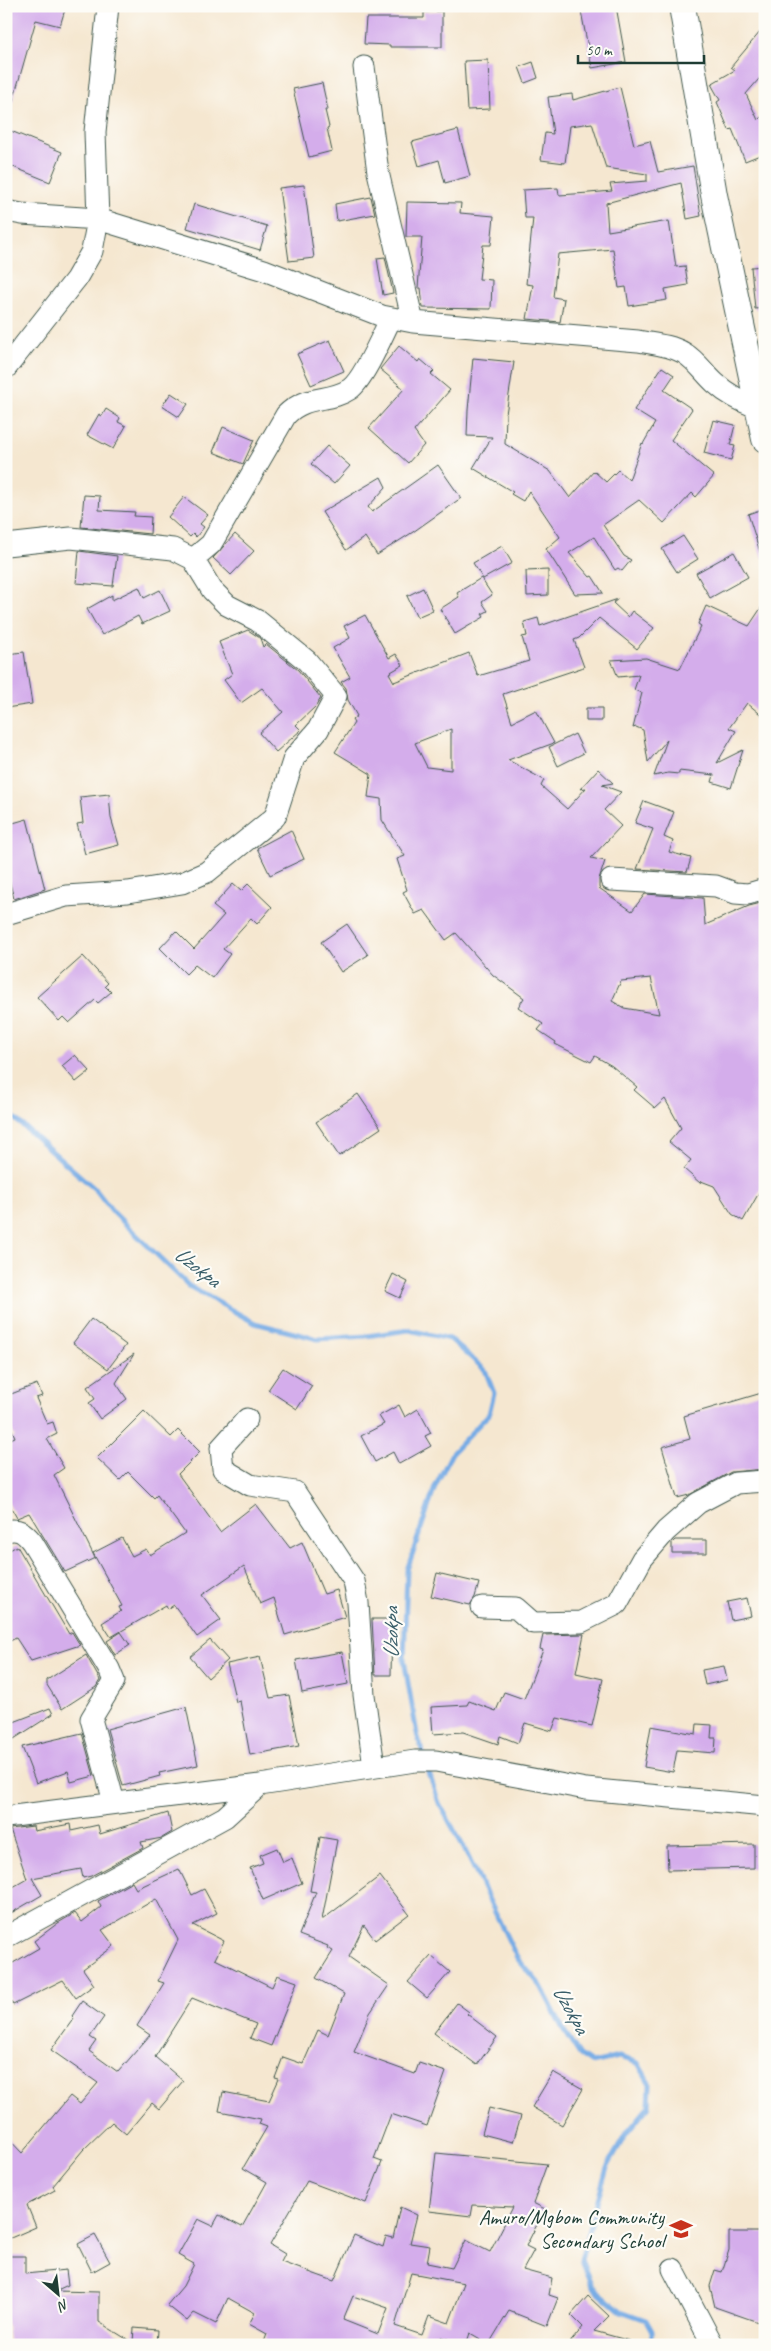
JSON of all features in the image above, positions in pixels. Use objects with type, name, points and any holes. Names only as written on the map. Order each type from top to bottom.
[{"type":"main road","points":[[682,6],[714,195],[765,439]]},
{"type":"street","points":[[6,368],[76,279],[92,251],[98,219],[96,132],[108,6]]},
{"type":"street","points":[[364,67],[378,172],[413,322]]},
{"type":"street","points":[[6,210],[22,214],[98,219],[264,270],[392,318],[413,322],[667,346],[684,353],[702,368],[715,383],[737,400],[759,408]]},
{"type":"street","points":[[193,559],[211,544],[286,415],[295,405],[312,399],[337,395],[350,389],[358,380],[392,318]]},
{"type":"street","points":[[6,545],[71,538],[173,549],[193,559],[212,590],[227,605],[258,621],[307,660],[336,696],[318,730],[294,758],[275,817],[207,872],[182,883],[128,892],[66,896],[6,914]]},
{"type":"street","points":[[611,880],[716,886],[735,893],[748,894],[765,889]]},
{"type":"street","points":[[247,1418],[221,1448],[223,1468],[250,1485],[295,1492],[354,1581],[358,1603],[364,1695],[374,1766]]},
{"type":"street","points":[[482,1607],[516,1608],[533,1624],[581,1622],[617,1604],[642,1559],[666,1530],[698,1503],[736,1483],[765,1481]]},
{"type":"street","points":[[6,1531],[15,1529],[24,1532],[32,1542],[109,1669],[114,1681],[91,1719],[114,1802]]},
{"type":"street","points":[[6,1817],[260,1785],[374,1766],[425,1761],[586,1788],[765,1806]]},
{"type":"street","points":[[6,1937],[224,1817],[260,1785]]},
{"type":"street","points":[[673,2269],[713,2345]]},
{"type":"building","points":[[6,6],[66,6],[60,26],[36,20],[10,111],[6,110]]},
{"type":"building","points":[[616,6],[626,62],[592,68],[581,11]]},
{"type":"building","points":[[442,11],[442,47],[390,47],[390,45],[364,44],[366,18],[424,18],[424,12]]},
{"type":"building","points":[[765,26],[765,72],[746,94],[758,120],[765,113],[765,153],[745,161],[732,129],[729,130],[717,102],[720,100],[711,84],[735,70],[731,67]]},
{"type":"building","points":[[488,60],[490,109],[467,110],[464,61]]},
{"type":"building","points":[[533,62],[538,78],[525,83],[519,67]]},
{"type":"building","points":[[322,83],[328,110],[325,110],[332,151],[309,157],[293,89]]},
{"type":"building","points":[[620,87],[634,145],[650,141],[658,172],[693,166],[701,216],[687,219],[681,183],[606,203],[608,231],[669,221],[676,267],[685,266],[688,285],[665,289],[667,300],[629,306],[626,287],[619,288],[613,249],[558,254],[553,297],[564,299],[560,322],[527,319],[533,285],[526,284],[533,218],[525,218],[523,190],[558,188],[559,195],[589,193],[612,191],[610,184],[647,181],[647,174],[606,168],[592,123],[570,126],[565,163],[541,160],[545,133],[553,134],[548,97],[572,94],[573,100]]},
{"type":"building","points":[[6,129],[62,152],[50,182],[6,164]]},
{"type":"building","points":[[458,130],[470,176],[445,183],[439,160],[419,166],[412,142]]},
{"type":"building","points":[[304,185],[314,258],[289,261],[279,188]]},
{"type":"building","points":[[371,197],[375,214],[337,221],[335,204]]},
{"type":"building","points":[[407,202],[461,203],[460,213],[494,216],[491,245],[483,245],[479,279],[492,280],[491,309],[423,308],[421,288],[418,288],[422,237],[406,237]]},
{"type":"building","points":[[194,204],[267,226],[260,250],[187,228]]},
{"type":"building","points":[[385,257],[393,293],[383,295],[377,258]]},
{"type":"building","points":[[765,266],[765,308],[755,309],[751,267]]},
{"type":"building","points":[[330,340],[344,371],[311,385],[297,354]]},
{"type":"building","points":[[399,346],[418,362],[420,359],[434,371],[431,374],[450,390],[414,431],[424,445],[408,463],[369,428],[404,389],[380,369]]},
{"type":"building","points":[[473,358],[514,362],[506,414],[505,444],[550,471],[570,498],[594,471],[606,482],[618,470],[629,480],[642,443],[655,423],[634,410],[662,367],[674,375],[664,390],[692,409],[671,440],[714,476],[696,497],[692,493],[664,523],[639,500],[603,525],[624,556],[631,560],[622,571],[618,568],[615,570],[594,537],[569,553],[590,577],[592,576],[603,593],[575,594],[546,549],[560,537],[529,491],[523,501],[511,494],[513,492],[473,468],[492,437],[467,436]]},
{"type":"building","points":[[171,393],[188,404],[179,417],[162,406]]},
{"type":"building","points":[[106,409],[120,418],[118,422],[126,426],[113,449],[87,435],[99,414],[102,416]]},
{"type":"building","points":[[713,420],[735,425],[730,445],[735,446],[731,460],[704,453]]},
{"type":"building","points":[[223,427],[254,440],[243,464],[213,452]]},
{"type":"building","points":[[327,446],[350,466],[334,484],[311,464]]},
{"type":"building","points":[[438,465],[461,498],[377,555],[365,537],[346,550],[322,512],[381,477],[386,487],[368,507],[372,512]]},
{"type":"building","points":[[84,495],[100,496],[99,510],[135,512],[134,516],[151,517],[150,534],[81,527]]},
{"type":"building","points":[[184,497],[208,515],[200,524],[204,527],[196,537],[193,534],[190,537],[168,517]]},
{"type":"building","points":[[765,508],[765,558],[762,558],[748,514]]},
{"type":"building","points":[[235,534],[254,551],[231,575],[213,558]]},
{"type":"building","points":[[683,536],[698,559],[677,572],[662,549]]},
{"type":"building","points":[[502,546],[512,563],[483,579],[473,563]]},
{"type":"building","points":[[79,551],[117,556],[113,586],[76,583]]},
{"type":"building","points":[[734,552],[748,577],[710,598],[696,573]]},
{"type":"building","points":[[548,570],[548,595],[527,596],[526,571]]},
{"type":"building","points":[[481,578],[492,595],[482,602],[488,611],[482,614],[484,617],[455,634],[440,609],[459,597],[457,593]]},
{"type":"building","points":[[139,587],[144,598],[160,590],[170,611],[142,624],[138,616],[102,635],[87,609],[112,595],[112,600]]},
{"type":"building","points":[[423,588],[433,610],[417,617],[407,596]]},
{"type":"building","points":[[618,599],[613,603],[628,617],[632,611],[654,628],[637,649],[599,618],[579,638],[574,640],[584,667],[503,694],[512,722],[536,710],[554,743],[508,760],[544,780],[541,786],[567,809],[586,788],[580,789],[598,769],[613,783],[602,785],[621,792],[604,810],[621,826],[591,858],[605,861],[599,879],[599,888],[632,911],[645,894],[703,898],[705,925],[749,906],[765,902],[765,1182],[743,1221],[732,1214],[714,1186],[701,1181],[700,1183],[684,1169],[691,1160],[669,1142],[681,1128],[665,1099],[655,1108],[634,1090],[637,1087],[612,1066],[595,1056],[591,1062],[555,1044],[556,1042],[538,1030],[543,1024],[518,1007],[524,998],[493,975],[456,933],[446,940],[424,910],[415,914],[403,892],[407,890],[397,859],[405,856],[382,820],[381,799],[368,797],[371,774],[335,752],[354,723],[352,720],[357,716],[348,700],[346,688],[341,682],[350,677],[333,648],[350,638],[344,626],[365,615],[389,658],[396,654],[403,665],[389,673],[394,682],[469,653],[478,676],[529,661],[522,637],[527,636],[524,622],[538,618],[540,626]],"holes":[[[451,729],[451,770],[427,767],[415,743]],[[651,978],[659,1014],[624,1008],[612,1001],[621,981]]]},
{"type":"building","points":[[765,602],[765,718],[747,703],[729,728],[736,731],[717,763],[743,750],[731,788],[712,782],[714,775],[679,771],[679,774],[668,773],[654,776],[667,740],[648,762],[643,730],[636,727],[633,728],[642,693],[634,690],[639,675],[618,677],[611,660],[646,658],[680,669],[701,626],[698,624],[706,606],[749,626]]},
{"type":"building","points":[[248,630],[260,638],[263,647],[266,644],[298,670],[321,698],[316,706],[296,725],[301,730],[276,752],[259,733],[283,712],[262,688],[241,703],[224,680],[232,674],[219,642]]},
{"type":"building","points":[[24,652],[32,704],[6,708],[6,654]]},
{"type":"building","points":[[586,708],[602,708],[602,721],[586,721]]},
{"type":"building","points":[[575,734],[584,753],[558,766],[549,747]]},
{"type":"building","points":[[109,794],[111,818],[119,845],[85,854],[77,824],[83,823],[80,797]]},
{"type":"building","points":[[644,801],[674,812],[664,837],[673,841],[669,852],[691,858],[687,872],[637,869],[653,829],[635,823]]},
{"type":"building","points":[[27,819],[45,889],[14,899],[6,868],[6,825]]},
{"type":"building","points":[[291,830],[304,859],[270,875],[257,848]]},
{"type":"building","points":[[233,884],[241,891],[248,884],[272,907],[257,924],[251,918],[223,949],[230,954],[212,978],[195,965],[186,974],[160,948],[176,931],[194,949],[224,915],[213,906]]},
{"type":"building","points":[[347,924],[368,955],[341,972],[321,942]]},
{"type":"building","points":[[83,956],[108,983],[105,986],[111,992],[98,1003],[95,1000],[69,1023],[63,1017],[59,1021],[37,997]]},
{"type":"building","points":[[75,1055],[90,1071],[76,1082],[62,1066]]},
{"type":"building","points":[[358,1094],[381,1128],[339,1156],[316,1122]]},
{"type":"building","points":[[393,1274],[408,1282],[400,1298],[385,1291]]},
{"type":"building","points":[[91,1319],[126,1345],[108,1369],[73,1343]]},
{"type":"building","points":[[134,1354],[116,1383],[127,1399],[100,1419],[89,1403],[95,1399],[87,1387]]},
{"type":"building","points":[[283,1368],[312,1386],[297,1409],[268,1390]]},
{"type":"building","points":[[37,1384],[42,1396],[36,1398],[47,1424],[53,1422],[57,1434],[47,1439],[64,1468],[54,1475],[95,1558],[65,1572],[29,1513],[17,1518],[6,1499],[6,1441],[15,1437],[6,1416],[6,1396]]},
{"type":"building","points":[[765,1392],[765,1469],[731,1472],[689,1495],[677,1498],[662,1447],[690,1439],[684,1416]]},
{"type":"building","points":[[399,1405],[405,1417],[418,1409],[431,1433],[425,1436],[431,1446],[399,1464],[393,1452],[375,1462],[361,1436],[384,1424],[379,1416]]},
{"type":"building","points":[[144,1411],[171,1437],[178,1430],[200,1452],[178,1474],[220,1532],[256,1504],[290,1548],[302,1542],[324,1594],[337,1590],[345,1617],[285,1635],[274,1598],[260,1604],[244,1566],[202,1595],[221,1620],[197,1637],[174,1605],[168,1609],[166,1605],[111,1637],[102,1623],[121,1611],[119,1607],[122,1606],[93,1553],[122,1538],[132,1556],[146,1549],[150,1555],[185,1533],[157,1495],[154,1498],[128,1472],[120,1480],[97,1458]]},
{"type":"building","points":[[675,1540],[707,1540],[707,1553],[672,1553],[672,1543]]},
{"type":"building","points":[[17,1546],[69,1634],[72,1632],[80,1645],[31,1661],[16,1638],[6,1643],[6,1552]]},
{"type":"building","points":[[437,1573],[479,1583],[475,1597],[470,1605],[431,1596]]},
{"type":"building","points":[[747,1598],[751,1616],[731,1620],[727,1602]]},
{"type":"building","points":[[372,1619],[392,1619],[391,1675],[375,1675]]},
{"type":"building","points":[[121,1632],[130,1645],[115,1655],[107,1641]]},
{"type":"building","points":[[584,1634],[576,1673],[603,1679],[592,1726],[557,1718],[552,1731],[525,1723],[518,1743],[500,1736],[498,1744],[463,1732],[433,1734],[431,1707],[467,1705],[469,1701],[496,1711],[504,1692],[524,1699],[543,1650],[540,1649],[543,1635]]},
{"type":"building","points":[[210,1640],[228,1660],[208,1678],[190,1657]]},
{"type":"building","points":[[342,1652],[348,1684],[302,1693],[296,1660]]},
{"type":"building","points":[[86,1655],[100,1680],[96,1687],[62,1709],[47,1685],[47,1680]]},
{"type":"building","points":[[260,1657],[270,1698],[289,1695],[299,1746],[250,1755],[240,1701],[236,1702],[227,1664]]},
{"type":"building","points":[[724,1666],[727,1680],[705,1685],[702,1670]]},
{"type":"building","points":[[186,1707],[198,1765],[159,1773],[160,1776],[123,1786],[107,1729]]},
{"type":"building","points":[[50,1708],[53,1714],[6,1744],[6,1725]]},
{"type":"building","points":[[697,1724],[712,1725],[711,1738],[716,1738],[715,1753],[677,1750],[673,1772],[644,1767],[651,1726],[696,1734]]},
{"type":"building","points":[[82,1733],[94,1776],[71,1782],[68,1771],[36,1783],[22,1747]]},
{"type":"building","points":[[168,1813],[172,1832],[162,1838],[141,1842],[143,1848],[91,1876],[83,1878],[81,1869],[32,1878],[42,1895],[6,1916],[6,1891],[27,1879],[10,1829],[33,1826],[34,1831],[70,1824],[71,1831],[98,1825],[100,1834]]},
{"type":"building","points":[[320,1837],[337,1840],[322,1920],[380,1876],[409,1914],[375,1940],[364,1925],[349,1957],[389,1985],[370,2013],[354,2052],[415,2074],[419,2063],[446,2072],[427,2126],[391,2114],[374,2159],[382,2162],[366,2203],[307,2181],[270,2245],[285,2254],[281,2262],[334,2281],[354,2235],[383,2247],[386,2236],[393,2238],[400,2207],[417,2215],[410,2243],[430,2246],[427,2263],[452,2268],[466,2240],[490,2252],[513,2207],[473,2205],[471,2216],[429,2211],[436,2153],[547,2164],[533,2203],[545,2209],[526,2246],[534,2250],[523,2270],[552,2278],[549,2295],[558,2298],[547,2326],[509,2311],[489,2344],[470,2333],[466,2345],[441,2337],[440,2341],[444,2342],[444,2345],[263,2345],[267,2334],[249,2324],[255,2313],[228,2298],[216,2324],[194,2313],[187,2321],[167,2305],[183,2286],[194,2264],[178,2255],[198,2219],[213,2226],[219,2215],[242,2227],[267,2182],[243,2168],[267,2127],[259,2124],[261,2119],[219,2111],[223,2092],[269,2101],[279,2079],[275,2078],[283,2057],[303,2064],[318,2030],[328,2035],[344,1994],[316,1978],[333,1951],[327,1948],[328,1946],[299,1935],[316,1892],[310,1891]],"holes":[[[411,2273],[464,2283],[449,2323],[429,2316],[422,2335],[395,2326]],[[353,2296],[388,2308],[378,2334],[343,2320]]]},
{"type":"building","points":[[754,1844],[754,1868],[668,1870],[667,1846]]},
{"type":"building","points":[[277,1848],[283,1862],[292,1858],[302,1883],[263,1900],[250,1868],[263,1863],[260,1855]]},
{"type":"building","points":[[179,1869],[192,1895],[204,1889],[217,1913],[193,1925],[224,1941],[215,1959],[272,1987],[277,1975],[297,1982],[271,2046],[250,2038],[256,2024],[192,1998],[155,2057],[183,2081],[159,2109],[152,2103],[126,2134],[112,2122],[83,2150],[53,2186],[55,2190],[27,2205],[36,2227],[6,2240],[6,2136],[22,2153],[70,2096],[80,2104],[98,2083],[51,2050],[74,2018],[72,2016],[82,2001],[104,2017],[90,2037],[96,2041],[89,2051],[118,2072],[150,2035],[137,2026],[164,1983],[158,1981],[178,1940],[156,1899],[102,1930],[114,1946],[83,1969],[94,1985],[76,1998],[63,1980],[13,2005],[6,1993],[6,1967],[39,1948],[34,1941],[75,1913],[82,1922],[101,1907],[98,1901],[132,1882],[136,1889]]},
{"type":"building","points":[[431,1956],[450,1972],[427,1998],[408,1982]]},
{"type":"building","points":[[457,2003],[469,2012],[467,2014],[497,2037],[477,2065],[434,2033]]},
{"type":"building","points":[[553,2072],[583,2089],[562,2125],[532,2107]]},
{"type":"building","points":[[489,2108],[521,2116],[513,2142],[482,2134]]},
{"type":"building","points":[[729,2232],[765,2232],[765,2318],[758,2322],[715,2307],[710,2286],[715,2270],[722,2272],[729,2250]]},
{"type":"building","points":[[95,2235],[110,2262],[92,2272],[78,2244]]},
{"type":"building","points":[[6,2256],[25,2256],[25,2274],[66,2270],[68,2285],[55,2291],[99,2292],[99,2322],[133,2343],[134,2328],[158,2330],[157,2345],[10,2345],[6,2317]]},
{"type":"building","points":[[588,2296],[609,2316],[594,2331],[630,2341],[629,2345],[568,2345],[583,2327],[571,2315]]},
{"type":"waterway","name":"Uzokpa","points":[[6,1111],[96,1190],[113,1212],[189,1286],[255,1323],[318,1339],[366,1336],[409,1330],[450,1339],[485,1370],[494,1393],[489,1414],[452,1453],[435,1487],[407,1570],[404,1660],[417,1734],[424,1756]]},
{"type":"waterway","name":"Uzokpa","points":[[427,1767],[439,1803],[463,1846],[517,1958],[541,1986],[563,2029],[580,2055],[592,2063],[619,2057],[638,2063],[650,2084],[649,2106],[626,2134],[607,2167],[581,2260],[592,2286],[621,2311],[646,2320],[652,2331],[652,2345]]},
{"type":"place","name":"Amuro/Mgbom Community Secondary School","points":[[681,2229]]}]
